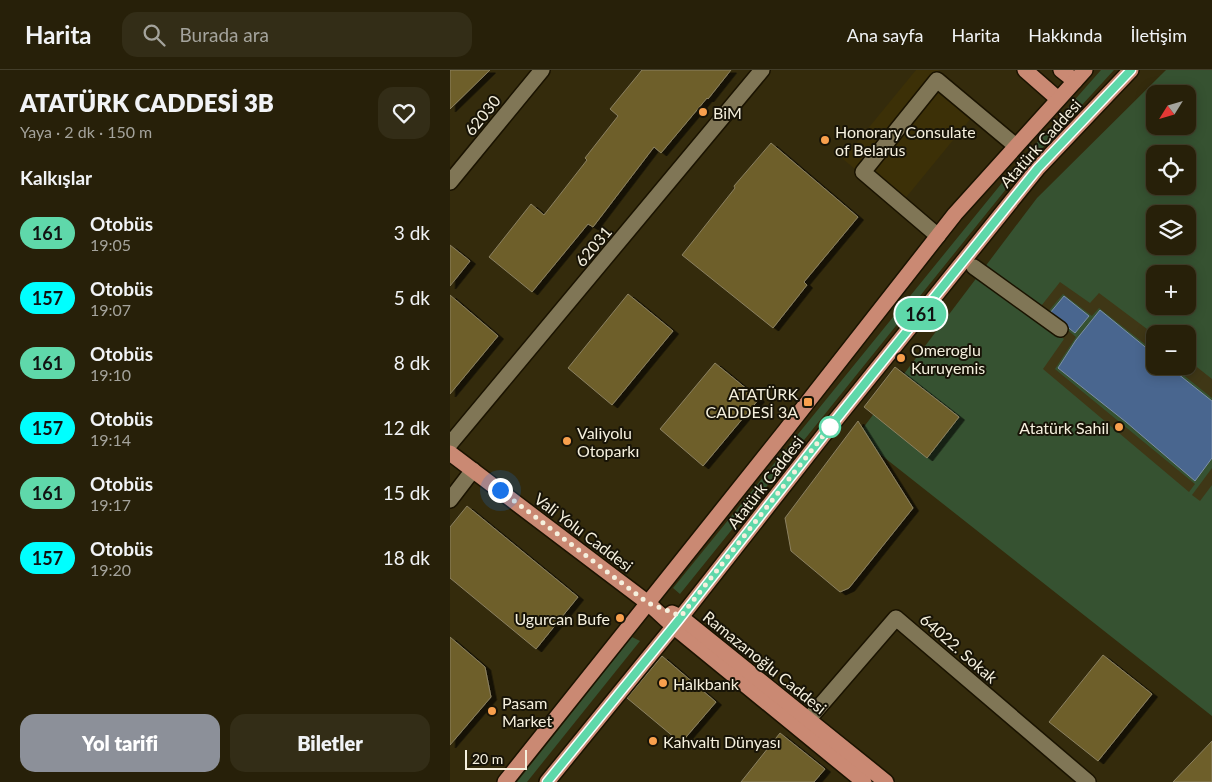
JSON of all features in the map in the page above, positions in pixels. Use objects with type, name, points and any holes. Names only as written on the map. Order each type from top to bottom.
[{"type":"main road","points":[[1025,70],[1058,99]]},
{"type":"main road","points":[[1061,70],[1080,76]]},
{"type":"main road","name":"Atatürk Caddesi","points":[[547,782],[1038,168],[1131,70]]},
{"type":"main road","name":"Atatürk Caddesi","points":[[504,782],[797,417],[955,214],[1080,76]]},
{"type":"main road","name":"Vali Yolu Caddesi","points":[[450,453],[648,603]]},
{"type":"main road","name":"Ramazanoğlu Caddesi","points":[[648,603],[677,621],[804,724],[886,782]]},
{"type":"main road","name":"Ramazanoğlu Caddesi","points":[[804,724],[864,782]]},
{"type":"street","name":"62030","points":[[450,182],[542,70]]},
{"type":"street","name":"62031","points":[[450,444],[762,70]]},
{"type":"street","points":[[938,236],[864,172],[937,80],[1016,146]]},
{"type":"street","points":[[974,266],[1060,329]]},
{"type":"street","points":[[450,500],[473,470]]},
{"type":"street","name":"64022. Sokak","points":[[804,724],[896,618],[1088,782]]},
{"type":"shaded area","points":[[916,70],[938,70],[981,106],[899,206],[843,159]]},
{"type":"green space","points":[[1101,70],[1114,70],[1015,178],[680,594],[673,588],[1010,173]]},
{"type":"green space","points":[[1166,70],[1212,70],[1212,716],[857,436],[1037,198],[1146,90],[1146,135],[1196,135],[1196,85],[1151,85]]},
{"type":"green space","points":[[632,637],[640,641],[527,782],[517,782]]},
{"type":"sand","name":"Atatürk Sahil","points":[[1060,282],[1090,303],[1099,293],[1146,328],[1146,345],[1099,308],[1092,316],[1063,294],[1047,313],[1076,337],[1055,369],[1195,484],[1189,492],[1043,369],[1064,339],[1034,315]]},
{"type":"sand","points":[[1196,366],[1212,379],[1212,398],[1183,375],[1196,375]]},
{"type":"sand","points":[[1212,468],[1212,485],[1200,501],[1192,495]]},
{"type":"water","points":[[1064,296],[1089,316],[1075,333],[1050,313]]},
{"type":"water","points":[[1100,310],[1146,348],[1146,375],[1179,375],[1212,401],[1212,458],[1195,481],[1126,422],[1058,368],[1076,340]]},
{"type":"building","points":[[450,70],[490,70],[450,109]]},
{"type":"building","points":[[642,70],[731,70],[661,153],[654,147],[593,227],[588,224],[532,292],[489,257],[531,204],[544,215],[587,160],[585,158],[618,116],[610,109]]},
{"type":"building","points":[[771,143],[858,217],[804,282],[807,285],[773,328],[682,255],[735,188],[734,186]]},
{"type":"building","points":[[450,245],[470,261],[450,286]]},
{"type":"building","points":[[628,294],[673,331],[612,405],[568,368]]},
{"type":"building","points":[[450,295],[498,336],[450,394]]},
{"type":"building","points":[[715,363],[759,399],[703,466],[660,429]]},
{"type":"building","points":[[895,367],[959,417],[927,458],[864,407]]},
{"type":"building","points":[[858,421],[913,508],[849,588],[840,592],[791,551],[785,518]]},
{"type":"building","points":[[467,506],[578,597],[536,649],[450,578],[450,527]]},
{"type":"building","points":[[450,637],[485,667],[491,697],[450,745]]},
{"type":"building","points":[[1103,655],[1152,694],[1098,761],[1049,722]]},
{"type":"building","points":[[662,656],[716,702],[681,743],[627,698]]},
{"type":"building","points":[[780,733],[825,769],[814,782],[741,782]]},
{"type":"building","points":[[1212,741],[1212,782],[1173,782]]},
{"type":"bus line","name":"161","points":[[547,782],[678,621],[830,427],[1038,168],[1131,70]]},
{"type":"place","name":"BiM","points":[[703,112]]},
{"type":"place","name":"Honorary Consulate of Belarus","points":[[825,140]]},
{"type":"place","name":"Omeroglu Kuruyemis","points":[[901,358]]},
{"type":"place","name":"ATATÜRK CADDESİ 3A","points":[[808,402]]},
{"type":"place","name":"Atatürk Sahil","points":[[1119,427]]},
{"type":"place","name":"Valiyolu Otoparkı","points":[[567,441]]},
{"type":"place","name":"Ugurcan Bufe","points":[[620,618]]},
{"type":"place","name":"Halkbank","points":[[663,683]]},
{"type":"place","name":"Pasam Market","points":[[492,711]]},
{"type":"place","name":"Kahvaltı Dünyası","points":[[653,741]]},
{"type":"route","points":[[500,490],[648,603],[681,616],[830,427]]}]
